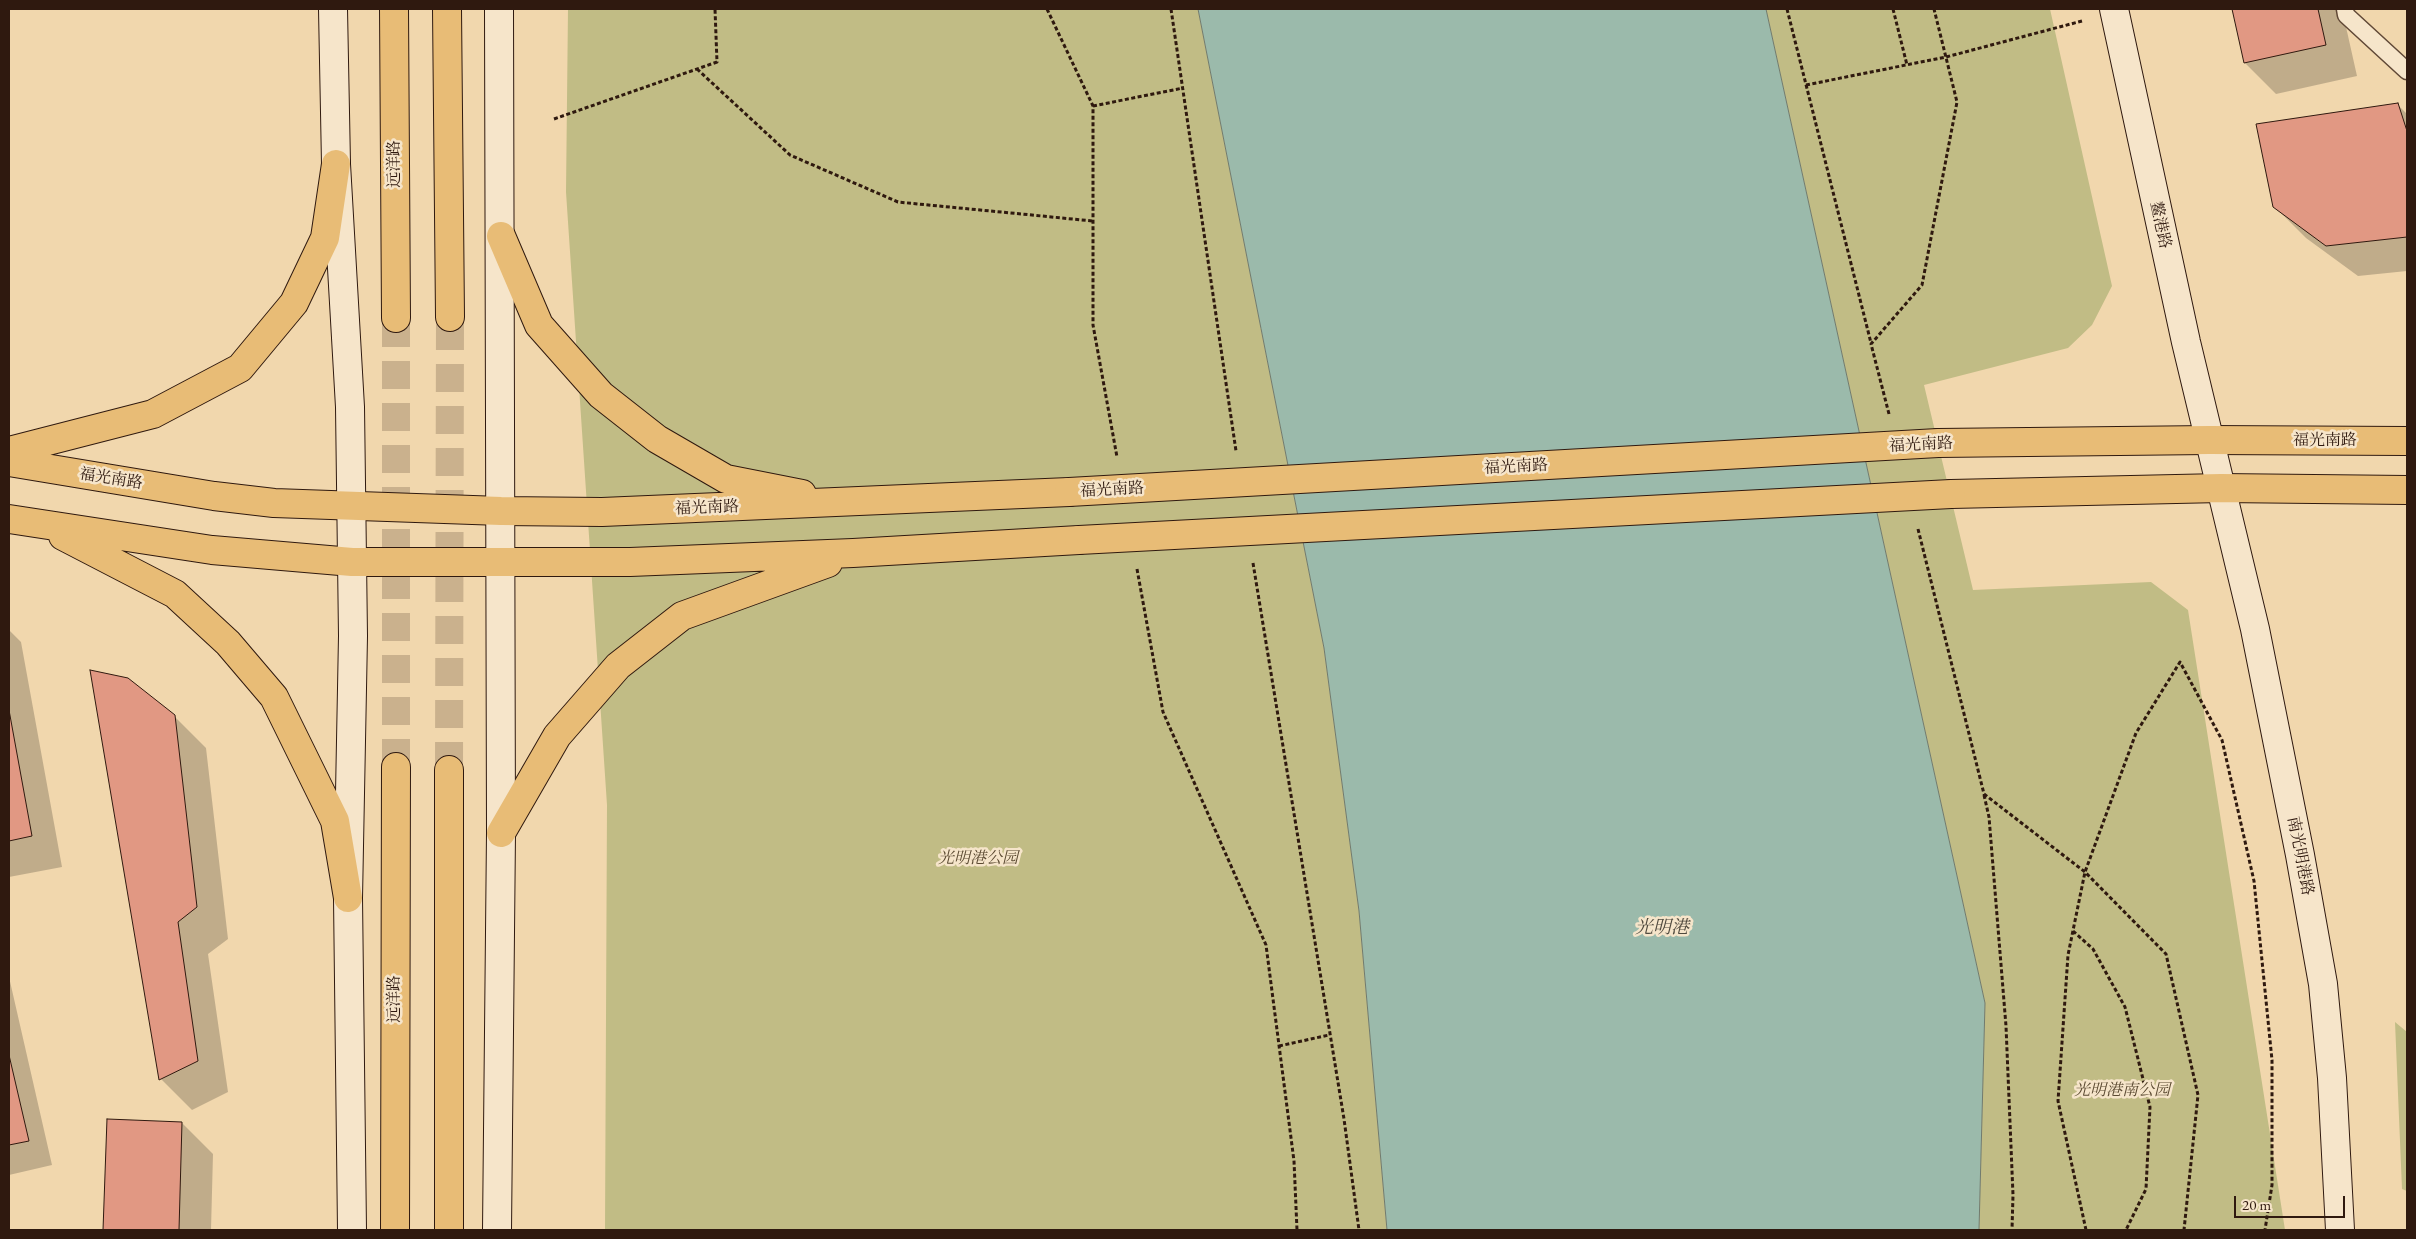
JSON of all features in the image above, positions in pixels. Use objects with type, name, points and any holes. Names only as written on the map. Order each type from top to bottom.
[{"type":"main road","points":[[333,9],[336,164],[350,407],[353,636],[348,898],[352,1230]]},
{"type":"main road","name":"远洋路","points":[[394,9],[396,318]]},
{"type":"main road","points":[[447,9],[450,317]]},
{"type":"main road","points":[[497,1230],[501,833],[499,9]]},
{"type":"main road","name":"鳌港路","points":[[2114,9],[2221,488]]},
{"type":"main road","points":[[9,450],[153,414],[240,368],[294,303],[325,238],[336,164]]},
{"type":"main road","points":[[501,236],[539,325],[600,395],[657,439],[726,479],[847,503]]},
{"type":"main road","name":"福光南路","points":[[9,462],[214,496],[274,503],[501,510],[625,511],[1069,492],[1938,443],[2209,440],[2407,441]]},
{"type":"main road","points":[[9,519],[44,526],[212,550],[352,562],[501,560],[630,562],[852,554],[1080,540],[1951,494],[2221,488],[2407,490]]},
{"type":"main road","name":"南光明港路","points":[[2221,488],[2255,628],[2323,984],[2332,1078],[2340,1230]]},
{"type":"main road","points":[[44,526],[175,594],[228,643],[274,697],[335,821],[348,898]]},
{"type":"main road","points":[[501,833],[557,736],[618,666],[682,616],[852,554]]},
{"type":"main road","name":"远洋路","points":[[395,1230],[396,767]]},
{"type":"main road","points":[[449,1230],[450,770]]},
{"type":"lane","points":[[2345,9],[2346,15],[2407,71]]},
{"type":"path","points":[[554,119],[717,62],[715,9]]},
{"type":"path","points":[[1047,9],[1093,106],[1094,325],[1118,461]]},
{"type":"path","points":[[1171,9],[1237,458]]},
{"type":"path","points":[[1787,9],[1891,420]]},
{"type":"path","points":[[1893,9],[1907,65]]},
{"type":"path","points":[[1871,344],[1922,285],[1957,102],[1934,9]]},
{"type":"path","points":[[1806,85],[1946,57],[2082,21]]},
{"type":"path","points":[[697,69],[790,155],[898,202],[1093,221]]},
{"type":"path","points":[[1093,106],[1183,88]]},
{"type":"path","points":[[1917,526],[1989,817],[2006,1026],[2013,1195],[2012,1230]]},
{"type":"path","points":[[1252,556],[1330,1035],[1359,1230]]},
{"type":"path","points":[[1137,567],[1163,712],[1266,945],[1294,1161],[1297,1230]]},
{"type":"path","points":[[2086,1230],[2058,1101],[2068,955],[2085,872],[2136,733],[2180,662],[2222,740],[2254,881],[2272,1060],[2272,1185],[2264,1230]]},
{"type":"path","points":[[1984,794],[2085,872],[2166,954],[2198,1095],[2184,1230]]},
{"type":"path","points":[[2073,931],[2092,950],[2125,1008],[2150,1107],[2146,1189],[2126,1230]]},
{"type":"path","points":[[1279,1046],[1330,1035]]},
{"type":"green space","name":"光明港公园","points":[[568,9],[1198,9],[1324,648],[1359,911],[1387,1230],[605,1230],[607,805],[566,192]]},
{"type":"green space","name":"光明港南公园","points":[[1766,9],[2050,9],[2112,286],[2092,325],[2068,348],[1924,385],[1973,590],[2151,582],[2188,610],[2285,1230],[1979,1230],[1985,1003]]},
{"type":"green space","points":[[2395,1022],[2407,1032],[2407,1191],[2402,1189]]},
{"type":"water","name":"光明港","points":[[1198,9],[1766,9],[1985,1003],[1979,1230],[1387,1230],[1359,911],[1324,648]]},
{"type":"building","points":[[2232,9],[2318,9],[2326,45],[2244,63]]},
{"type":"building","points":[[2398,103],[2407,131],[2407,237],[2326,246],[2273,207],[2256,124]]},
{"type":"building","points":[[90,670],[128,678],[175,715],[197,907],[178,922],[198,1061],[159,1080]]},
{"type":"building","points":[[9,710],[32,836],[9,841]]},
{"type":"building","points":[[9,1055],[29,1141],[9,1145]]},
{"type":"building","points":[[107,1119],[182,1122],[179,1230],[103,1230]]},
{"type":"tunnel","points":[[449,770],[450,317]]},
{"type":"tunnel","points":[[396,318],[396,767]]}]
